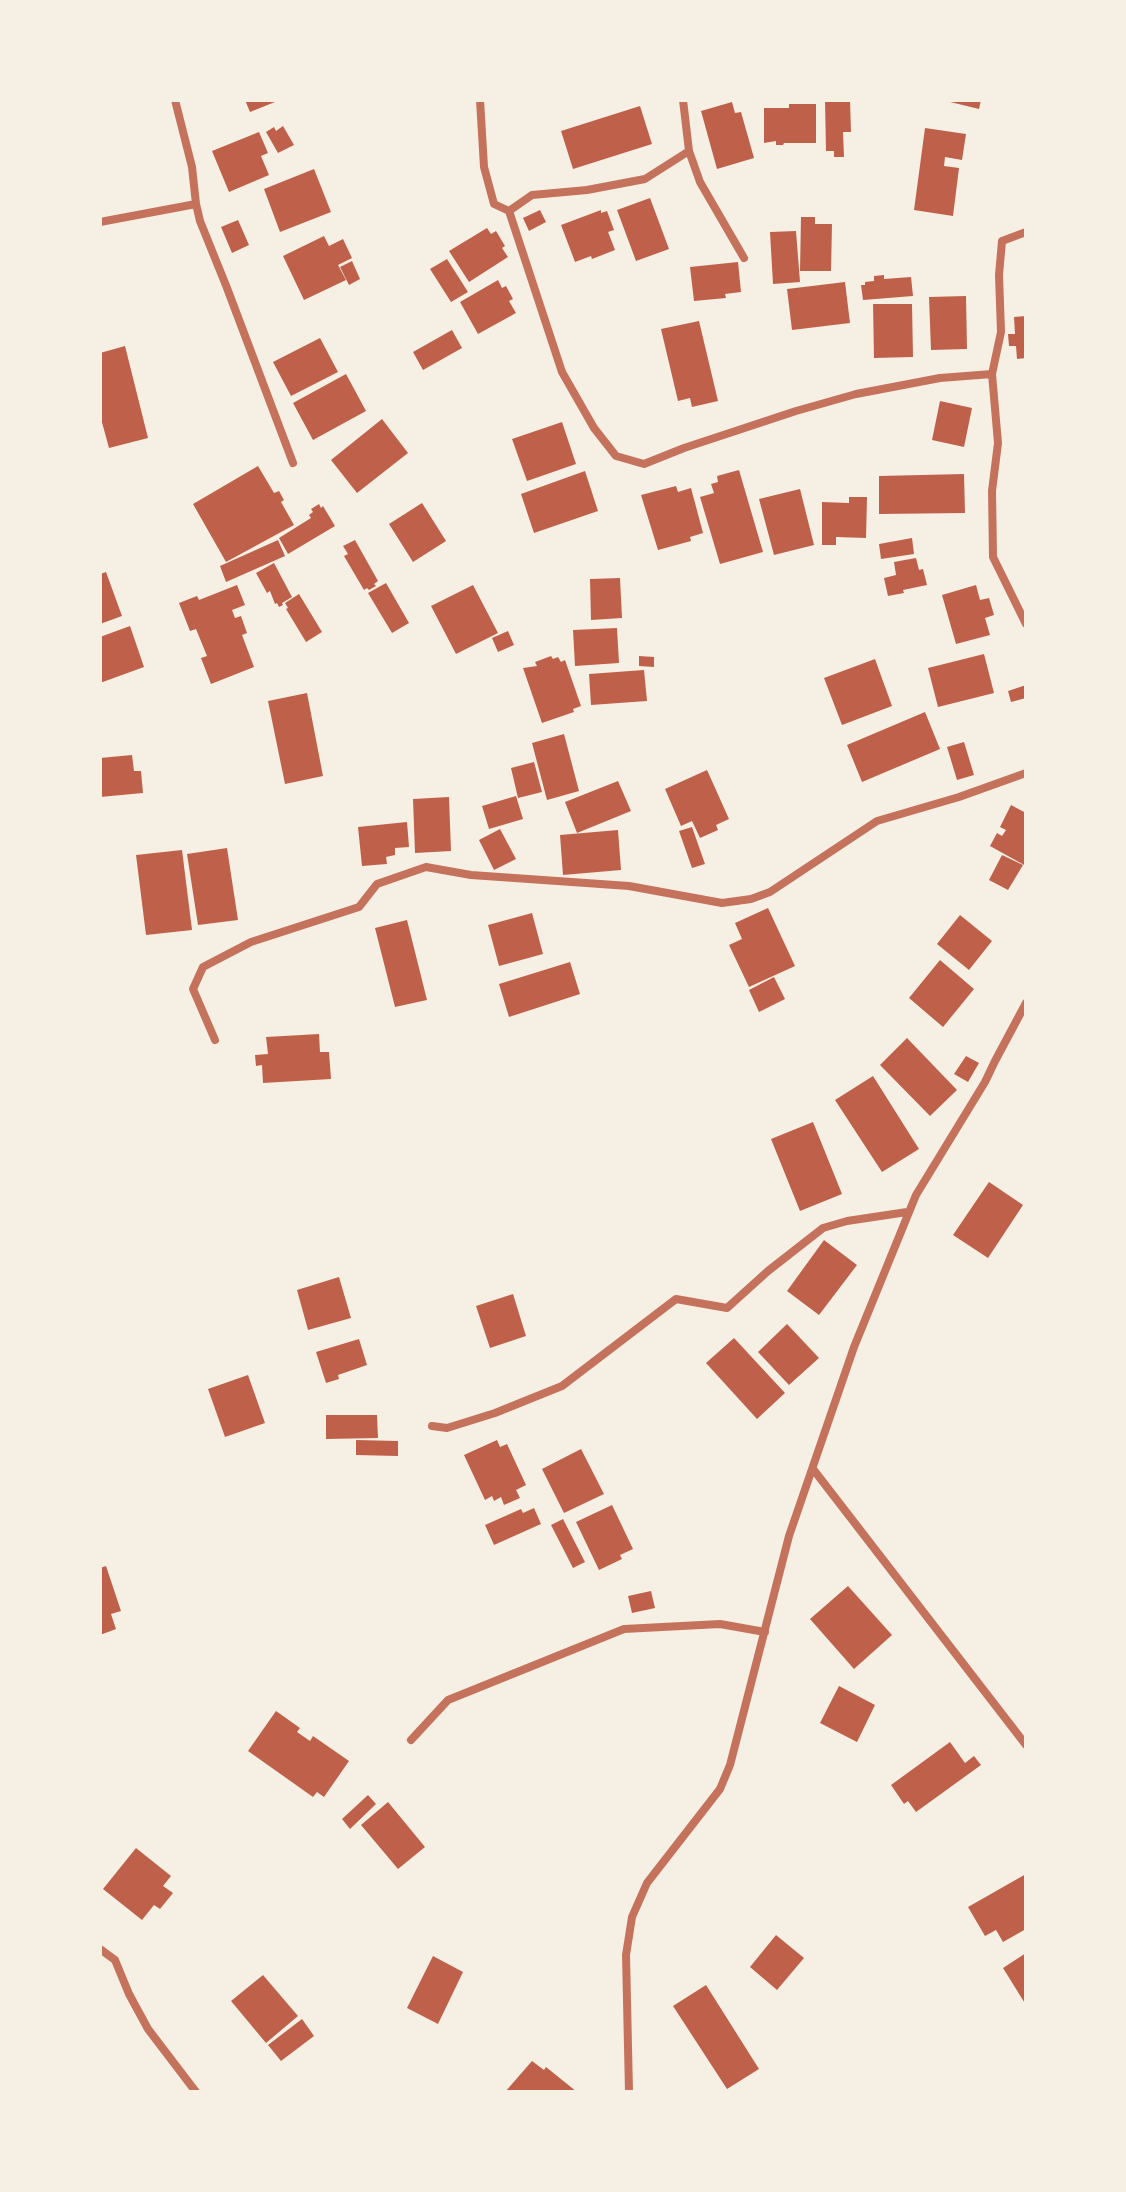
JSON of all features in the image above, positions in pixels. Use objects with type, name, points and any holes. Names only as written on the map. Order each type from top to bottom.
[{"type":"street","points":[[175,100],[192,167],[200,221],[293,463]]},
{"type":"street","points":[[480,100],[484,167],[494,204],[509,211],[562,372],[594,428],[616,456],[644,464],[698,443],[856,394],[940,378],[992,374]]},
{"type":"street","points":[[683,100],[689,151],[700,182],[744,258]]},
{"type":"street","points":[[509,211],[532,195],[587,190],[645,179],[689,151]]},
{"type":"street","points":[[100,222],[196,204]]},
{"type":"street","points":[[1026,232],[1002,241],[999,275],[1001,332],[992,374],[998,443],[992,491],[993,557],[1026,624]]},
{"type":"street","points":[[215,1040],[193,989],[203,967],[251,942],[359,907],[377,884],[426,867],[471,875],[629,886],[722,903],[751,899],[770,892],[877,821],[1026,773]]},
{"type":"street","points":[[629,2092],[626,1955],[632,1917],[647,1883],[720,1789],[730,1765],[789,1536],[854,1347],[907,1212],[985,1082],[1026,1003]]},
{"type":"street","points":[[432,1426],[447,1428],[471,1421],[562,1386],[676,1299],[727,1308],[823,1228],[907,1212]]},
{"type":"street","points":[[813,1469],[1026,1745]]},
{"type":"street","points":[[411,1740],[448,1700],[624,1629],[720,1624],[765,1632]]},
{"type":"street","points":[[100,1949],[115,1960],[148,2029],[196,2092]]},
{"type":"building","points":[[245,100],[280,100],[250,112]]},
{"type":"building","points":[[825,100],[850,100],[851,132],[843,132],[844,157],[834,157],[834,151],[826,151]]},
{"type":"building","points":[[942,100],[981,100],[979,109]]},
{"type":"building","points":[[732,102],[735,113],[741,112],[754,158],[717,169],[701,111]]},
{"type":"building","points":[[789,104],[816,104],[816,143],[764,143],[764,108],[789,108]]},
{"type":"building","points":[[640,106],[652,144],[573,169],[561,131]]},
{"type":"building","points":[[283,126],[294,145],[278,153],[266,132]]},
{"type":"building","points":[[925,128],[966,134],[962,160],[945,157],[944,166],[959,168],[953,216],[914,210]]},
{"type":"building","points":[[259,132],[268,153],[261,156],[269,175],[229,192],[212,151]]},
{"type":"building","points":[[314,169],[331,212],[280,232],[264,189]]},
{"type":"building","points":[[650,198],[669,249],[636,261],[617,210]]},
{"type":"building","points":[[540,210],[546,222],[529,231],[523,218]]},
{"type":"building","points":[[601,210],[601,213],[607,211],[614,230],[608,232],[615,250],[575,262],[561,225]]},
{"type":"building","points":[[801,217],[815,217],[815,224],[832,224],[831,271],[800,271]]},
{"type":"building","points":[[238,220],[249,245],[232,253],[221,227]]},
{"type":"building","points":[[487,228],[491,234],[496,231],[508,257],[469,282],[449,251]]},
{"type":"building","points":[[796,231],[800,282],[773,284],[770,232]]},
{"type":"building","points":[[324,236],[329,246],[343,239],[352,258],[338,265],[346,280],[304,300],[283,256]]},
{"type":"building","points":[[447,259],[468,292],[451,302],[430,269]]},
{"type":"building","points":[[352,261],[360,279],[349,285],[340,267]]},
{"type":"building","points":[[738,262],[741,292],[725,294],[726,298],[694,301],[690,267]]},
{"type":"building","points":[[884,275],[884,279],[911,277],[913,296],[863,300],[861,285],[874,281],[874,276]]},
{"type":"building","points":[[498,280],[502,288],[506,286],[516,313],[478,334],[460,302]]},
{"type":"building","points":[[845,282],[850,323],[792,330],[787,289]]},
{"type":"building","points":[[966,296],[967,349],[931,350],[929,297]]},
{"type":"building","points":[[873,304],[912,304],[913,357],[874,358]]},
{"type":"building","points":[[1026,316],[1026,358],[1017,359],[1016,346],[1009,346],[1008,334],[1015,334],[1014,317]]},
{"type":"building","points":[[699,321],[718,401],[692,407],[690,398],[678,401],[661,329]]},
{"type":"building","points":[[452,330],[462,348],[423,370],[413,352]]},
{"type":"building","points":[[320,338],[338,372],[291,396],[273,362]]},
{"type":"building","points":[[125,346],[148,438],[109,448],[100,415],[100,353]]},
{"type":"building","points":[[346,374],[366,411],[313,440],[293,403]]},
{"type":"building","points":[[940,401],[972,408],[964,447],[932,440]]},
{"type":"building","points":[[382,419],[408,453],[357,493],[331,460]]},
{"type":"building","points":[[562,422],[576,464],[527,481],[512,439]]},
{"type":"building","points":[[258,466],[274,493],[279,491],[284,500],[281,502],[294,525],[226,562],[193,504]]},
{"type":"building","points":[[739,470],[763,552],[720,564],[700,497],[714,493],[711,484],[718,482],[717,476]]},
{"type":"building","points":[[585,471],[598,511],[534,533],[521,494]]},
{"type":"building","points":[[964,474],[965,513],[879,514],[879,476]]},
{"type":"building","points":[[676,486],[678,492],[691,488],[703,533],[690,537],[691,541],[658,550],[641,495]]},
{"type":"building","points":[[800,489],[814,545],[774,555],[759,499]]},
{"type":"building","points":[[849,497],[867,497],[866,538],[836,537],[836,545],[822,545],[822,502],[849,503]]},
{"type":"building","points":[[422,503],[446,541],[413,562],[389,524]]},
{"type":"building","points":[[319,504],[335,526],[288,554],[279,538],[311,518],[311,509]]},
{"type":"building","points":[[912,538],[914,554],[881,559],[879,544]]},
{"type":"building","points":[[278,540],[285,556],[226,582],[220,566]]},
{"type":"building","points":[[355,540],[378,581],[369,590],[364,590],[344,556],[348,554],[343,546]]},
{"type":"building","points":[[916,558],[927,585],[888,596],[884,578],[896,575],[894,562]]},
{"type":"building","points":[[274,563],[292,597],[279,607],[256,573]]},
{"type":"building","points":[[106,572],[122,616],[100,624],[100,574]]},
{"type":"building","points":[[620,578],[622,618],[591,620],[590,579]]},
{"type":"building","points":[[386,583],[409,623],[392,633],[368,593]]},
{"type":"building","points":[[237,585],[245,605],[232,610],[235,618],[241,616],[247,633],[242,635],[254,667],[211,684],[201,658],[207,656],[196,629],[190,631],[179,603],[197,596],[199,600]]},
{"type":"building","points":[[473,585],[498,633],[456,654],[431,606]]},
{"type":"building","points":[[976,585],[980,600],[989,598],[994,615],[985,618],[990,635],[956,644],[942,595]]},
{"type":"building","points":[[299,594],[322,632],[306,642],[285,603]]},
{"type":"building","points":[[130,626],[144,667],[100,683],[100,637]]},
{"type":"building","points":[[617,628],[619,663],[575,666],[573,630]]},
{"type":"building","points":[[508,631],[514,645],[498,652],[492,638]]},
{"type":"building","points":[[984,654],[994,693],[938,707],[928,668]]},
{"type":"building","points":[[551,656],[553,659],[558,657],[561,662],[565,660],[581,706],[573,709],[574,712],[542,723],[523,668],[537,666],[535,662]]},
{"type":"building","points":[[639,656],[654,657],[654,667],[639,666]]},
{"type":"building","points":[[875,659],[892,706],[842,725],[824,678]]},
{"type":"building","points":[[644,670],[647,701],[591,705],[589,674]]},
{"type":"building","points":[[1026,685],[1026,698],[1011,702],[1008,691]]},
{"type":"building","points":[[307,693],[323,776],[285,784],[268,701]]},
{"type":"building","points":[[925,712],[940,749],[862,782],[847,745]]},
{"type":"building","points":[[564,734],[579,791],[547,800],[532,743]]},
{"type":"building","points":[[964,742],[974,775],[957,780],[947,747]]},
{"type":"building","points":[[132,755],[134,771],[141,771],[143,793],[100,797],[100,758]]},
{"type":"building","points":[[534,762],[542,792],[518,798],[511,768]]},
{"type":"building","points":[[707,770],[729,819],[716,825],[718,830],[700,838],[692,821],[681,826],[665,789]]},
{"type":"building","points":[[618,781],[631,811],[577,833],[565,802]]},
{"type":"building","points":[[516,796],[523,819],[489,829],[482,806]]},
{"type":"building","points":[[449,797],[451,851],[415,853],[413,799]]},
{"type":"building","points":[[1011,805],[1026,813],[1026,866],[990,846],[997,833],[1002,836],[1006,830],[1000,827]]},
{"type":"building","points":[[407,822],[409,847],[395,848],[395,855],[386,857],[387,864],[362,866],[358,827]]},
{"type":"building","points":[[692,827],[705,864],[692,868],[679,831]]},
{"type":"building","points":[[500,829],[516,859],[494,870],[479,840]]},
{"type":"building","points":[[618,830],[621,870],[563,875],[560,835]]},
{"type":"building","points":[[227,848],[238,920],[198,925],[187,854]]},
{"type":"building","points":[[182,850],[192,930],[146,935],[136,855]]},
{"type":"building","points":[[1002,855],[1023,865],[1008,890],[989,880]]},
{"type":"building","points":[[768,908],[795,966],[749,987],[729,945],[742,939],[735,923]]},
{"type":"building","points":[[532,913],[543,954],[499,966],[488,925]]},
{"type":"building","points":[[960,915],[992,941],[969,970],[937,944]]},
{"type":"building","points":[[407,920],[427,1000],[395,1007],[375,928]]},
{"type":"building","points":[[940,960],[974,989],[943,1027],[909,998]]},
{"type":"building","points":[[570,962],[580,994],[509,1017],[499,984]]},
{"type":"building","points":[[774,977],[785,999],[759,1012],[749,990]]},
{"type":"building","points":[[319,1034],[320,1052],[329,1052],[331,1079],[263,1083],[262,1065],[256,1066],[255,1055],[268,1054],[266,1037]]},
{"type":"building","points":[[907,1038],[957,1090],[930,1116],[880,1065]]},
{"type":"building","points":[[966,1056],[979,1063],[968,1082],[954,1074]]},
{"type":"building","points":[[873,1076],[919,1149],[882,1172],[835,1100]]},
{"type":"building","points":[[813,1122],[842,1194],[800,1211],[771,1139]]},
{"type":"building","points":[[989,1182],[1023,1205],[988,1258],[953,1235]]},
{"type":"building","points":[[824,1240],[857,1265],[819,1315],[787,1291]]},
{"type":"building","points":[[339,1277],[351,1318],[308,1330],[297,1290]]},
{"type":"building","points":[[513,1294],[526,1336],[490,1348],[476,1306]]},
{"type":"building","points":[[787,1324],[819,1358],[789,1385],[758,1352]]},
{"type":"building","points":[[734,1338],[785,1393],[757,1419],[706,1363]]},
{"type":"building","points":[[359,1339],[367,1365],[338,1375],[339,1379],[326,1383],[316,1352]]},
{"type":"building","points":[[248,1375],[265,1423],[225,1437],[208,1389]]},
{"type":"building","points":[[326,1415],[377,1415],[378,1438],[326,1439]]},
{"type":"building","points":[[356,1440],[398,1441],[398,1456],[356,1455]]},
{"type":"building","points":[[497,1440],[500,1447],[507,1444],[526,1485],[516,1490],[520,1498],[504,1505],[501,1497],[494,1501],[492,1496],[485,1500],[464,1455]]},
{"type":"building","points":[[581,1449],[604,1494],[564,1513],[542,1469]]},
{"type":"building","points":[[612,1505],[633,1549],[620,1555],[622,1559],[599,1570],[576,1522]]},
{"type":"building","points":[[534,1508],[541,1524],[494,1545],[485,1525],[521,1509],[523,1513]]},
{"type":"building","points":[[563,1519],[585,1562],[573,1568],[551,1525]]},
{"type":"building","points":[[106,1566],[121,1611],[111,1614],[116,1629],[100,1635],[100,1568]]},
{"type":"building","points":[[848,1586],[892,1635],[854,1669],[810,1619]]},
{"type":"building","points":[[651,1591],[655,1608],[632,1613],[628,1596]]},
{"type":"building","points":[[839,1686],[875,1705],[857,1742],[820,1723]]},
{"type":"building","points":[[276,1711],[300,1728],[297,1732],[310,1741],[313,1736],[349,1761],[324,1797],[317,1792],[313,1797],[248,1751]]},
{"type":"building","points":[[950,1742],[965,1763],[974,1756],[981,1765],[916,1812],[908,1801],[904,1804],[891,1785]]},
{"type":"building","points":[[368,1795],[376,1804],[350,1829],[342,1819]]},
{"type":"building","points":[[388,1802],[425,1847],[398,1869],[361,1825]]},
{"type":"building","points":[[136,1848],[171,1876],[163,1886],[173,1893],[160,1909],[154,1905],[142,1920],[103,1889]]},
{"type":"building","points":[[1026,1874],[1026,1929],[1003,1942],[996,1930],[985,1936],[968,1907]]},
{"type":"building","points":[[776,1935],[804,1958],[777,1990],[750,1967]]},
{"type":"building","points":[[1026,1953],[1026,2005],[1003,1968]]},
{"type":"building","points":[[433,1956],[463,1972],[438,2024],[407,2008]]},
{"type":"building","points":[[263,1975],[298,2016],[266,2043],[231,2001]]},
{"type":"building","points":[[706,1985],[759,2069],[727,2089],[673,2006]]},
{"type":"building","points":[[302,2019],[314,2036],[281,2061],[268,2045]]},
{"type":"building","points":[[532,2061],[544,2070],[546,2067],[577,2092],[505,2092]]}]
